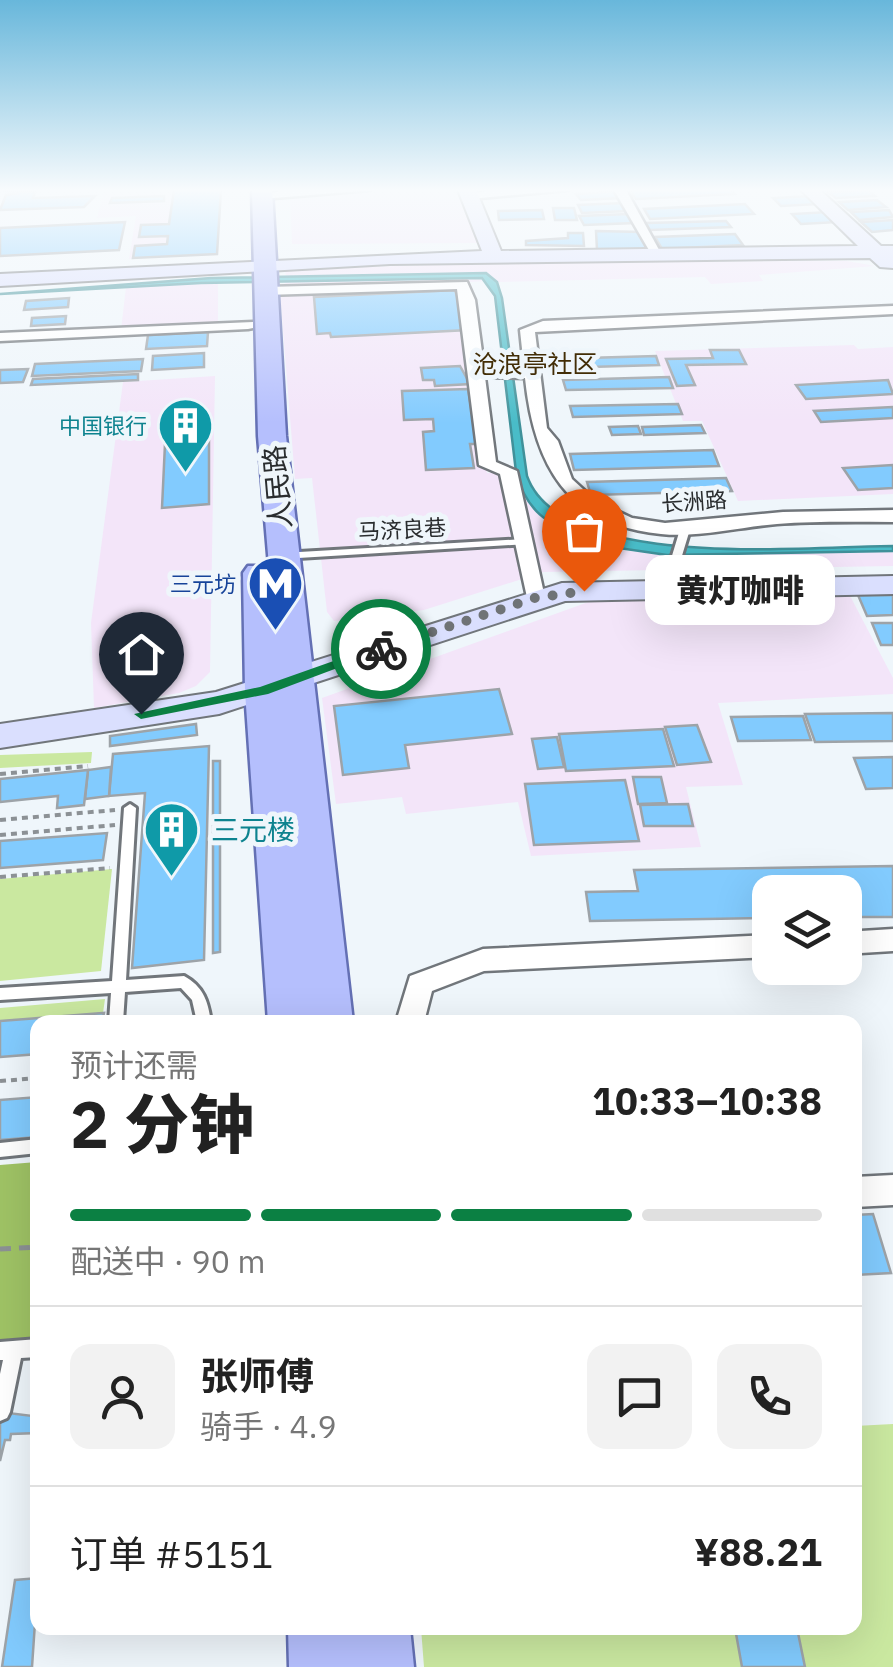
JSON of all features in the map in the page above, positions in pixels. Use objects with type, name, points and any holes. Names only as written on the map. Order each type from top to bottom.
[{"type":"main road","name":"人民路","points":[[256,268],[282,556],[278,684],[329,1015]]},
{"type":"main road","points":[[0,277],[256,274],[334,268]]},
{"type":"main road","name":"人民路","points":[[256,274],[248,325],[278,684],[291,1015]]},
{"type":"main road","points":[[0,736],[219,702],[535,598],[572,591],[893,585]]},
{"type":"main road","points":[[321,1635],[323,1667]]},
{"type":"main road","points":[[378,1635],[380,1667]]},
{"type":"street","points":[[256,274],[462,284],[468,300],[488,465],[508,471],[535,598]]},
{"type":"street","name":"长洲路","points":[[893,310],[543,325],[527,330],[517,373],[564,481],[590,505],[627,524],[682,532],[893,516]]},
{"type":"street","points":[[0,337],[248,325]]},
{"type":"street","points":[[475,372],[517,373]]},
{"type":"street","points":[[862,941],[893,940]]},
{"type":"street","points":[[412,1015],[420,984],[483,960],[752,947]]},
{"type":"street","points":[[862,1192],[893,1190]]},
{"type":"lane","points":[[682,532],[676,559],[701,590]]},
{"type":"lane","name":"马济良巷","points":[[282,556],[524,542]]},
{"type":"lane","points":[[116,1015],[130,816]]},
{"type":"lane","points":[[0,994],[184,982],[199,997],[203,1015]]},
{"type":"lane","points":[[0,1150],[30,1147]]},
{"type":"lane","points":[[1,1412],[7,1350]]},
{"type":"path","points":[[0,774],[88,766]]},
{"type":"path","points":[[0,820],[130,816]]},
{"type":"path","points":[[0,834],[130,816]]},
{"type":"path","points":[[0,877],[126,866]]},
{"type":"path","points":[[0,1081],[30,1079]]},
{"type":"path","points":[[0,1249],[30,1247]]},
{"type":"shaded area","points":[[852,268],[759,275],[763,281],[711,284],[705,277],[497,282],[486,273],[286,277],[285,270]]},
{"type":"shaded area","points":[[467,276],[486,281],[456,283],[469,330],[487,473],[516,472],[546,521],[584,538],[584,543],[628,551],[697,555],[893,551],[893,566],[544,572],[424,610],[334,621],[327,612],[312,478],[295,479],[280,293],[287,293],[284,280]]},
{"type":"shaded area","points":[[218,282],[218,324],[121,330],[126,287]]},
{"type":"shaded area","points":[[854,345],[858,349],[893,347],[893,494],[738,501],[702,421],[683,421],[655,351]]},
{"type":"shaded area","points":[[215,376],[210,672],[196,686],[179,693],[94,708],[91,623],[123,382]]},
{"type":"shaded area","points":[[847,590],[893,678],[893,694],[718,703],[743,785],[686,787],[701,847],[531,856],[518,802],[406,814],[402,797],[336,804],[322,698],[605,596]]},
{"type":"green space","points":[[92,752],[91,763],[0,768],[0,755]]},
{"type":"green space","points":[[112,869],[101,971],[0,981],[0,879]]},
{"type":"green space","points":[[105,999],[103,1013],[30,1015],[30,1019],[0,1021],[0,1008]]},
{"type":"green space","points":[[30,1163],[30,1339],[0,1341],[0,1165]]},
{"type":"green space","points":[[893,1424],[893,1667],[424,1667],[422,1635],[862,1635],[862,1426]]},
{"type":"water","points":[[486,273],[497,282],[502,298],[527,476],[549,507],[587,527],[635,540],[749,549],[893,546],[893,551],[667,555],[584,543],[583,538],[549,521],[532,506],[516,472],[495,296],[482,278],[201,283],[0,294],[211,278]]},
{"type":"building","points":[[455,290],[468,330],[331,337],[330,333],[317,334],[314,297]]},
{"type":"building","points":[[69,298],[68,307],[24,310],[26,301]]},
{"type":"building","points":[[66,316],[65,324],[31,326],[32,318]]},
{"type":"building","points":[[208,332],[207,346],[146,349],[148,335]]},
{"type":"building","points":[[710,350],[739,350],[746,364],[686,365],[695,385],[677,386],[666,359],[713,358]]},
{"type":"building","points":[[204,353],[204,367],[152,370],[153,356]]},
{"type":"building","points":[[656,356],[659,365],[589,367],[586,358]]},
{"type":"building","points":[[143,359],[141,371],[32,376],[35,364]]},
{"type":"building","points":[[460,366],[470,384],[435,386],[434,380],[423,380],[421,368]]},
{"type":"building","points":[[28,369],[23,382],[0,383],[0,370]]},
{"type":"building","points":[[138,374],[138,380],[31,385],[33,379]]},
{"type":"building","points":[[669,377],[673,388],[566,390],[563,380]]},
{"type":"building","points":[[888,380],[893,394],[806,399],[796,385]]},
{"type":"building","points":[[468,389],[477,444],[470,444],[474,468],[426,470],[423,432],[434,431],[433,419],[404,420],[402,391]]},
{"type":"building","points":[[678,404],[682,414],[573,417],[570,406]]},
{"type":"building","points":[[893,407],[893,418],[821,422],[814,411]]},
{"type":"building","points":[[701,425],[705,433],[644,435],[642,427]]},
{"type":"building","points":[[638,426],[641,434],[612,435],[609,427]]},
{"type":"building","name":"中国银行","points":[[209,441],[209,504],[162,508],[165,444]]},
{"type":"building","points":[[713,450],[719,466],[574,470],[570,454]]},
{"type":"building","points":[[893,465],[893,488],[858,490],[843,468]]},
{"type":"building","points":[[726,478],[732,491],[591,495],[587,482]]},
{"type":"building","points":[[858,595],[893,595],[893,615],[867,616]]},
{"type":"building","points":[[872,623],[893,623],[893,645],[881,645]]},
{"type":"building","points":[[499,689],[512,734],[405,745],[409,768],[343,775],[334,706]]},
{"type":"building","points":[[893,713],[893,741],[815,742],[805,714]]},
{"type":"building","points":[[803,716],[811,740],[738,741],[731,717]]},
{"type":"building","points":[[196,724],[197,735],[110,746],[110,736]]},
{"type":"building","points":[[697,725],[711,762],[677,765],[665,727]]},
{"type":"building","points":[[663,729],[674,766],[566,771],[559,734]]},
{"type":"building","points":[[557,737],[564,767],[538,769],[532,739]]},
{"type":"building","name":"三元楼","points":[[209,746],[204,960],[132,968],[145,793],[109,796],[113,754]]},
{"type":"building","points":[[893,757],[893,788],[866,789],[854,758]]},
{"type":"building","points":[[213,761],[220,761],[220,952],[213,953]]},
{"type":"building","points":[[111,767],[109,796],[85,799],[88,770]]},
{"type":"building","points":[[88,770],[84,805],[57,808],[58,796],[0,802],[0,779]]},
{"type":"building","points":[[633,777],[661,777],[667,803],[638,804]]},
{"type":"building","points":[[625,780],[639,841],[534,845],[525,784]]},
{"type":"building","points":[[688,804],[693,826],[644,826],[640,805]]},
{"type":"building","points":[[107,833],[103,860],[0,868],[0,841]]},
{"type":"building","points":[[893,866],[893,917],[862,917],[862,875],[752,875],[752,918],[590,921],[586,892],[638,891],[634,870]]},
{"type":"building","points":[[30,1019],[30,1055],[0,1057],[0,1021]]},
{"type":"building","points":[[30,1098],[30,1138],[0,1140],[0,1100]]},
{"type":"building","points":[[873,1214],[891,1273],[862,1275],[862,1215]]},
{"type":"building","points":[[0,1412],[30,1416],[30,1433],[11,1434],[10,1440],[5,1440],[0,1461]]},
{"type":"building","points":[[30,1579],[32,1667],[2,1667],[15,1580]]},
{"type":"building","points":[[736,1635],[798,1635],[805,1667],[742,1667]]},
{"type":"way so far","points":[[381,649],[535,598],[584,591]]},
{"type":"place","name":"中国银行","points":[[186,474]]},
{"type":"place","name":"黄灯咖啡","points":[[584,591]]},
{"type":"place","name":"三元坊","points":[[275,632]]},
{"type":"place","name":"三元楼","points":[[172,878]]},
{"type":"district","name":"沧浪亭社区","points":[[535,363]]},
{"type":"route","points":[[141,714],[263,691],[381,649]]}]
